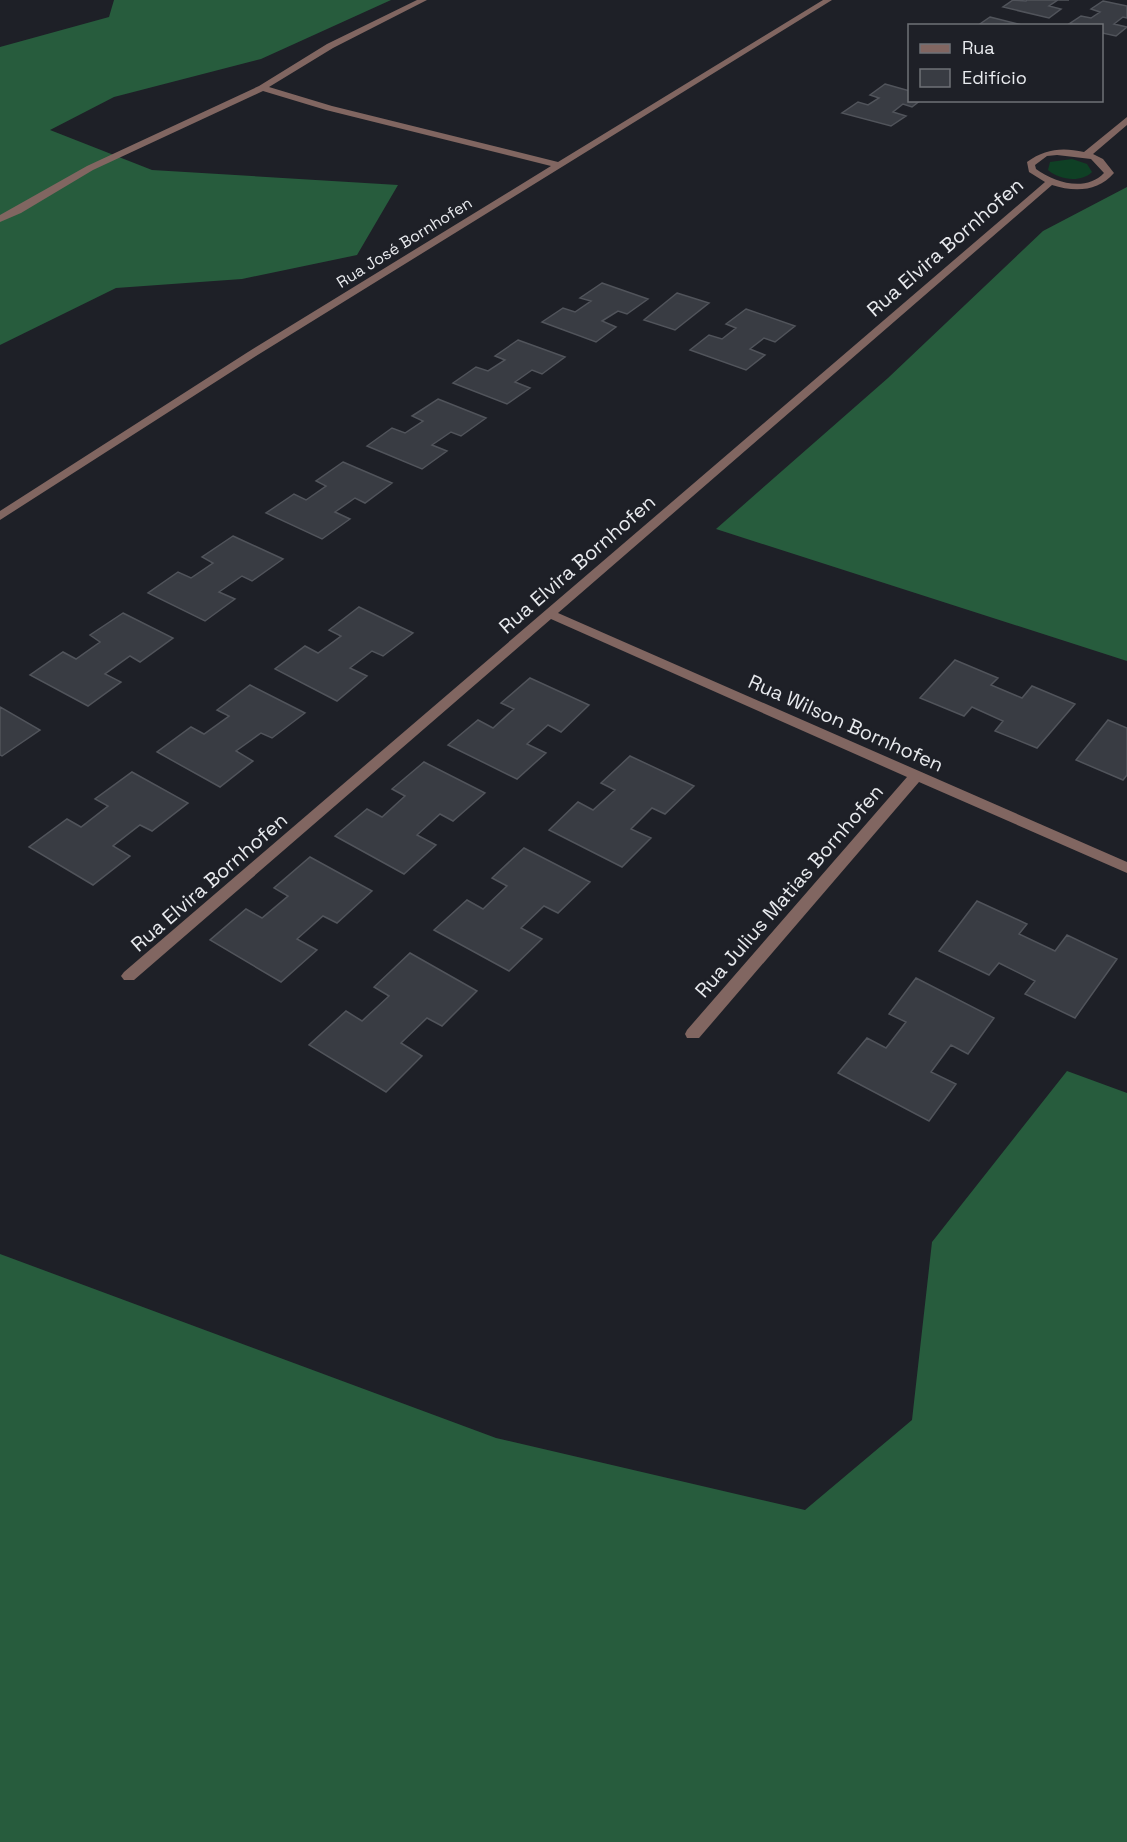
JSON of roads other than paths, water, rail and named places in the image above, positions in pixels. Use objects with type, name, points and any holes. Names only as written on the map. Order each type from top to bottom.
[{"type":"street","points":[[0,219],[18,211],[90,168],[262,88],[330,46],[423,0]]},
{"type":"street","name":"Rua José Bornhofen","points":[[0,516],[252,354],[828,0]]},
{"type":"street","points":[[262,88],[329,108],[558,165]]},
{"type":"street","points":[[1086,155],[1127,120]]},
{"type":"street","points":[[1057,152],[1086,155],[1106,166],[1109,173],[1105,179],[1081,186],[1050,182],[1032,170],[1030,164],[1035,158],[1057,152]]},
{"type":"street","name":"Rua Elvira Bornhofen","points":[[129,976],[1050,182]]},
{"type":"street","name":"Rua Wilson Bornhofen","points":[[549,614],[1127,867]]},
{"type":"street","name":"Rua Julius Matias Bornhofen","points":[[693,1034],[917,775]]}]
